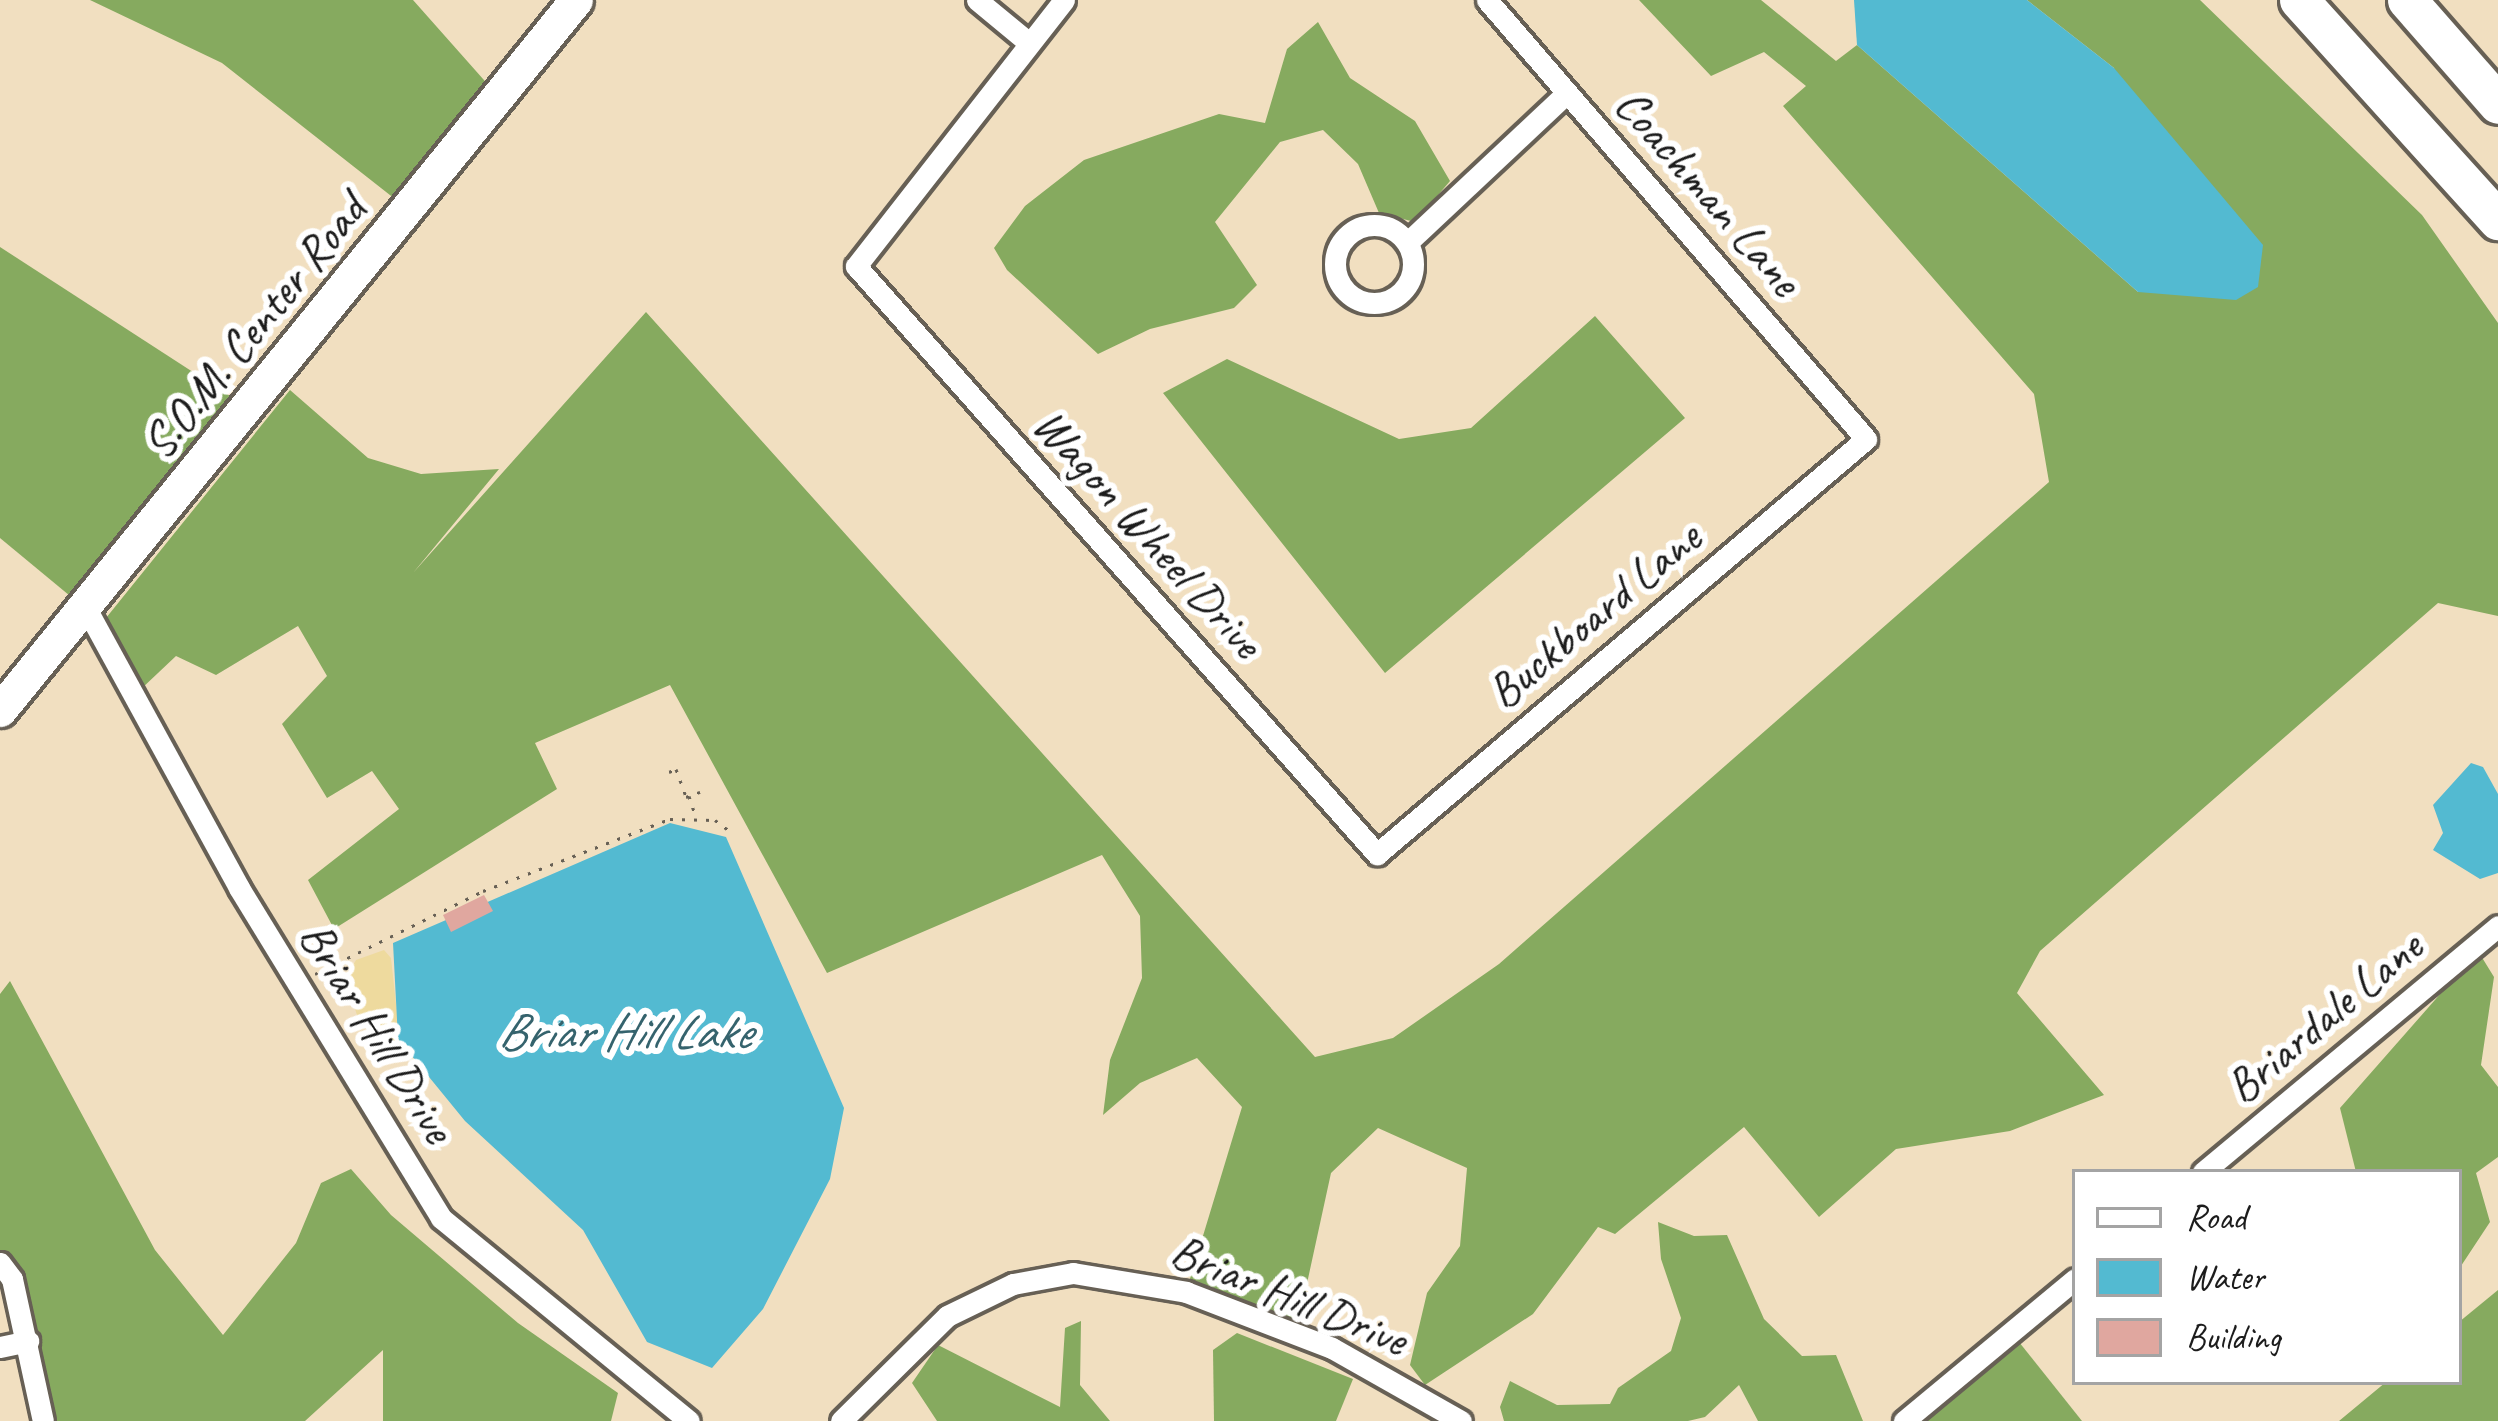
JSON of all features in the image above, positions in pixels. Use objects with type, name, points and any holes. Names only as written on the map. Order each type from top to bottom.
[{"type":"highway","points":[[2299,0],[2498,220]]},
{"type":"highway","points":[[2407,0],[2498,104]]},
{"type":"main road","name":"S.O.M. Center Road","points":[[0,710],[87,610],[576,0]]},
{"type":"street","points":[[976,0],[1029,43],[1064,0]]},
{"type":"street","name":"Coachman Lane","points":[[1486,0],[1866,439]]},
{"type":"street","name":"Wagon Wheel Drive","points":[[1029,43],[856,266],[1377,854]]},
{"type":"street","points":[[1407,243],[1568,93]]},
{"type":"street","name":"Buckboard Lane","points":[[1377,854],[1866,439]]},
{"type":"street","name":"Briar Hill Drive","points":[[87,610],[298,983],[441,1218],[688,1421]]},
{"type":"street","name":"Briardale Lane","points":[[2207,1169],[2498,926]]},
{"type":"street","points":[[0,1263],[28,1341],[43,1421]]},
{"type":"street","name":"Briar Hill Drive","points":[[841,1421],[947,1316],[1013,1284],[1073,1273],[1186,1292],[1332,1348],[1460,1421]]},
{"type":"street","points":[[1904,1421],[2072,1281]]},
{"type":"street","points":[[0,1347],[28,1341]]},
{"type":"path","points":[[669,772],[676,769],[695,816]]},
{"type":"path","points":[[689,796],[700,792]]},
{"type":"path","points":[[298,983],[403,926],[670,819],[695,816],[731,832]]},
{"type":"green space","points":[[90,0],[413,0],[499,97],[409,210],[222,63]]},
{"type":"green space","points":[[1639,0],[1761,0],[1836,61],[1857,45],[2138,292],[2114,68],[2027,0],[2200,0],[2422,215],[2498,323],[2498,616],[2438,603],[2040,951],[2017,993],[2104,1095],[2010,1131],[1896,1149],[1819,1217],[1744,1127],[1615,1234],[1598,1227],[1533,1314],[1425,1385],[1410,1365],[1427,1293],[1460,1246],[1467,1168],[1378,1128],[1331,1173],[1296,1334],[1186,1292],[1242,1107],[1197,1058],[1140,1083],[1103,1115],[1110,1060],[1142,978],[1140,916],[1102,855],[827,973],[670,685],[535,743],[557,789],[334,929],[308,880],[399,809],[372,771],[327,798],[282,724],[327,676],[298,626],[216,675],[176,656],[140,690],[106,618],[290,390],[368,458],[421,474],[499,469],[413,573],[646,312],[1315,1057],[1393,1038],[1499,964],[2049,482],[2034,394],[1783,106],[1806,86],[1764,52],[1711,76]]},
{"type":"green space","points":[[1318,22],[1350,78],[1415,121],[1450,181],[1415,222],[1379,213],[1358,164],[1323,130],[1280,142],[1215,222],[1257,285],[1234,308],[1150,329],[1098,354],[1007,270],[994,248],[1025,206],[1084,160],[1219,114],[1265,123],[1287,49]]},
{"type":"green space","points":[[0,247],[250,409],[87,610],[0,538]]},
{"type":"green space","points":[[1595,316],[1685,418],[1385,673],[1163,393],[1227,359],[1399,439],[1471,428]]},
{"type":"green space","points":[[2478,951],[2494,977],[2481,1065],[2498,1087],[2498,1157],[2476,1173],[2490,1222],[2462,1264],[2462,1169],[2355,1169],[2340,1108]]},
{"type":"green space","points":[[10,981],[155,1250],[223,1335],[296,1243],[321,1183],[351,1169],[391,1215],[518,1323],[618,1393],[611,1421],[383,1421],[383,1350],[305,1421],[43,1421],[0,1263],[0,994]]},
{"type":"green space","points":[[1658,1222],[1694,1236],[1727,1235],[1764,1319],[1802,1356],[1836,1355],[1863,1421],[1758,1421],[1739,1385],[1705,1417],[1688,1421],[1504,1421],[1500,1407],[1510,1381],[1557,1405],[1610,1404],[1618,1388],[1671,1351],[1681,1318],[1661,1259]]},
{"type":"green space","points":[[2498,1290],[2498,1421],[2339,1421],[2382,1385],[2462,1385],[2462,1320]]},
{"type":"green space","points":[[1081,1321],[1080,1385],[1110,1421],[937,1421],[912,1383],[938,1345],[1060,1407],[1065,1328]]},
{"type":"green space","points":[[2011,1332],[2082,1421],[1904,1421]]},
{"type":"green space","points":[[1237,1333],[1353,1379],[1336,1421],[1214,1421],[1213,1350]]},
{"type":"sand","points":[[384,950],[391,958],[402,1059],[357,1015],[345,979],[356,960]]},
{"type":"water","points":[[1854,0],[2027,0],[2114,68],[2263,245],[2258,287],[2236,300],[2138,292],[1857,45]]},
{"type":"water","points":[[2471,763],[2483,767],[2498,794],[2498,873],[2480,879],[2433,850],[2443,833],[2433,805]]},
{"type":"water","name":"Briar Hill Lake","points":[[670,823],[726,837],[844,1108],[830,1179],[763,1309],[712,1368],[647,1342],[583,1230],[465,1121],[398,1039],[393,943]]},
{"type":"building","points":[[484,895],[493,911],[451,932],[443,915]]}]
